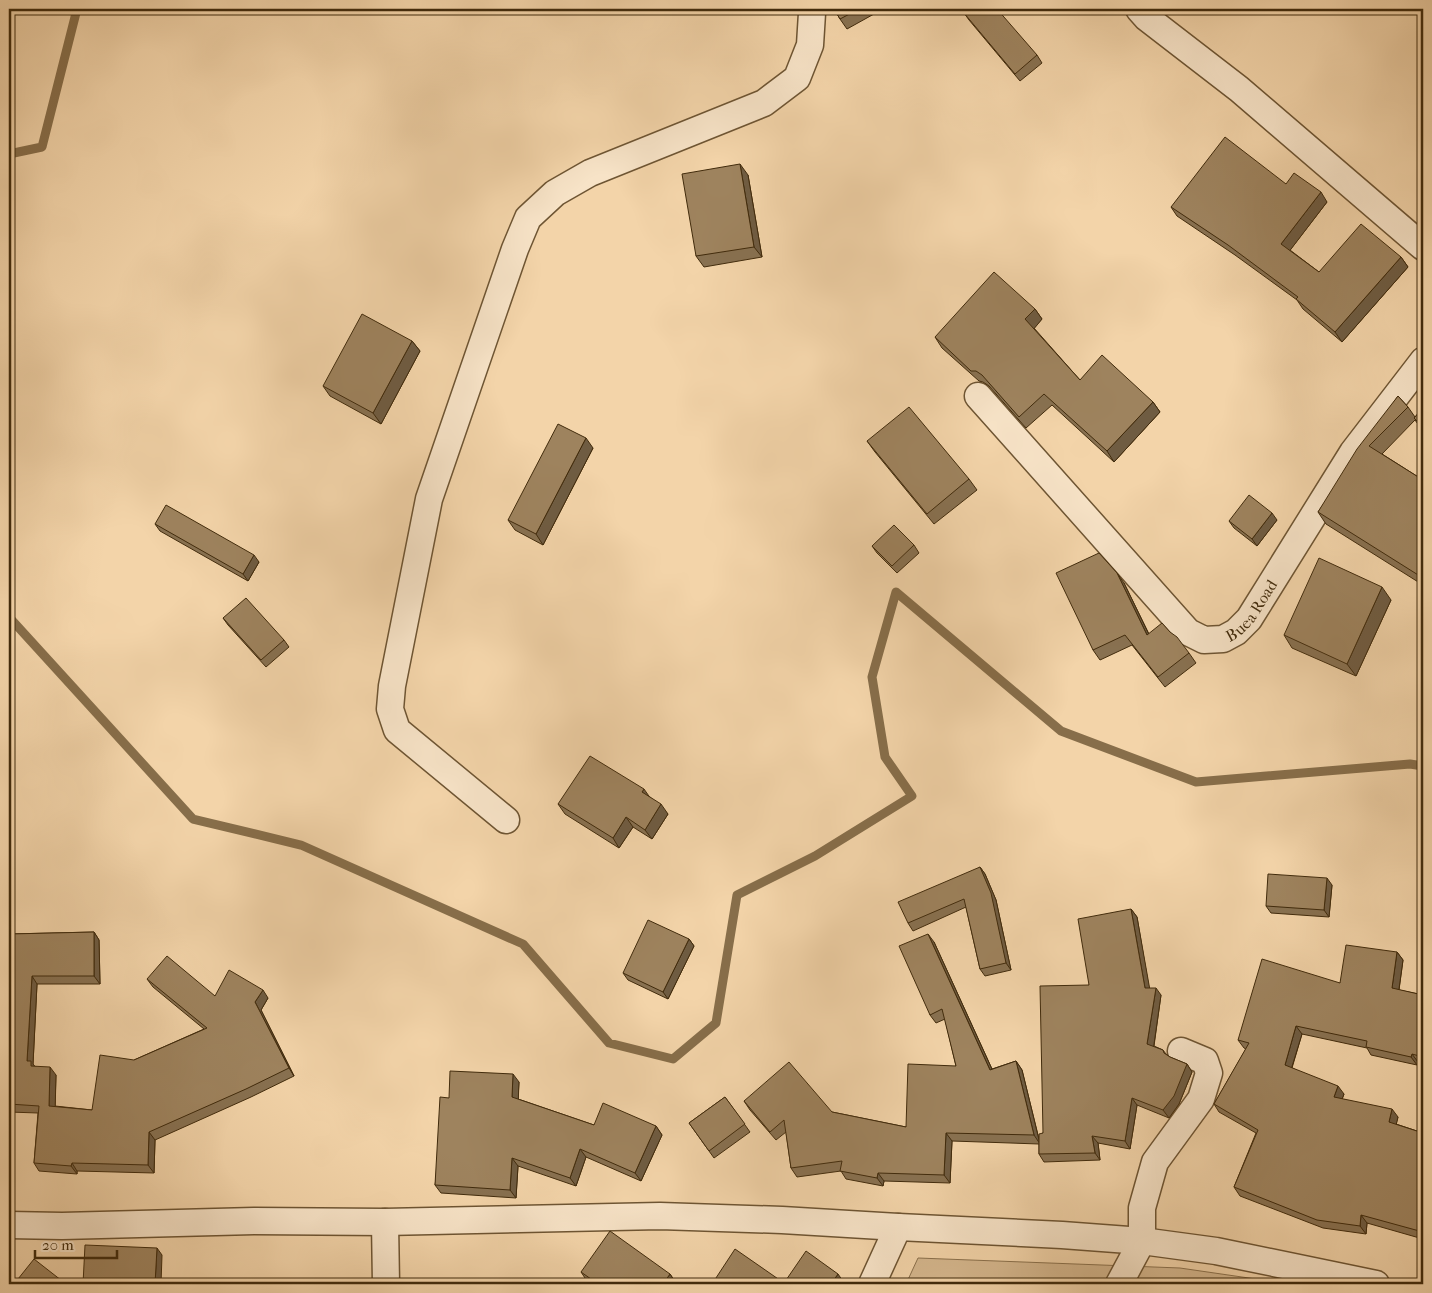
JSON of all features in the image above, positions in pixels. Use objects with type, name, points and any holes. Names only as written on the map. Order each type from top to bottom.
[{"type":"street","points":[[506,820],[397,730],[390,709],[392,686],[429,499],[514,250],[528,218],[555,193],[590,173],[764,103],[797,78],[810,45],[812,13],[810,9]]},
{"type":"street","points":[[1139,9],[1147,18],[1239,89],[1423,246]]},
{"type":"street","name":"Buea Road","points":[[978,396],[1188,632],[1204,640],[1223,639],[1236,632],[1249,619],[1353,452],[1423,361]]},
{"type":"street","points":[[1119,1284],[1142,1240],[1142,1208],[1155,1162],[1201,1099],[1208,1073],[1205,1060],[1181,1051]]},
{"type":"street","points":[[9,1225],[62,1226],[254,1221],[385,1222],[660,1216],[782,1220],[1142,1240],[1216,1251],[1376,1284]]},
{"type":"street","points":[[385,1222],[386,1284]]},
{"type":"street","points":[[872,1284],[898,1227]]},
{"type":"shaded area","points":[[918,1258],[1180,1268],[1290,1284],[906,1284]]},
{"type":"building","points":[[834,9],[859,9],[840,19]]},
{"type":"building","points":[[969,9],[997,9],[1037,55],[1015,74],[964,13]]},
{"type":"building","points":[[1225,137],[1286,184],[1294,173],[1321,192],[1281,244],[1319,272],[1361,224],[1401,257],[1335,332],[1296,299],[1298,297],[1228,245],[1171,207]]},
{"type":"building","points":[[740,164],[754,247],[696,256],[682,174]]},
{"type":"building","points":[[994,272],[1035,309],[1025,319],[1080,380],[1102,355],[1153,402],[1107,451],[1044,394],[1019,417],[982,375],[976,371],[971,371],[935,337]]},
{"type":"building","points":[[362,314],[412,341],[373,413],[323,386]]},
{"type":"building","points":[[1398,396],[1408,407],[1369,446],[1423,480],[1423,578],[1318,512],[1357,449]]},
{"type":"building","points":[[909,407],[969,479],[927,514],[867,441]]},
{"type":"building","points":[[1423,408],[1423,427],[1414,418]]},
{"type":"building","points":[[558,424],[586,438],[536,534],[508,520]]},
{"type":"building","points":[[1249,495],[1272,513],[1252,539],[1229,521]]},
{"type":"building","points":[[166,505],[254,555],[243,574],[155,524]]},
{"type":"building","points":[[894,525],[914,545],[892,566],[872,546]]},
{"type":"building","points":[[1099,553],[1117,573],[1147,635],[1162,623],[1177,637],[1189,653],[1158,677],[1125,635],[1093,650],[1056,573]]},
{"type":"building","points":[[1319,558],[1382,587],[1347,664],[1284,635]]},
{"type":"building","points":[[246,598],[284,640],[261,660],[223,618]]},
{"type":"building","points":[[590,756],[644,789],[642,792],[661,804],[645,830],[626,817],[613,838],[558,804]]},
{"type":"building","points":[[980,867],[991,893],[1006,963],[980,969],[964,899],[908,923],[898,902]]},
{"type":"building","points":[[1268,874],[1327,878],[1324,910],[1266,906]]},
{"type":"building","points":[[1131,909],[1145,988],[1156,988],[1147,1044],[1163,1050],[1170,1057],[1187,1064],[1174,1096],[1163,1110],[1132,1098],[1125,1141],[1092,1136],[1095,1153],[1039,1154],[1039,1134],[1043,1133],[1040,986],[1089,985],[1078,919]]},
{"type":"building","points":[[648,920],[689,939],[663,992],[623,973]]},
{"type":"building","points":[[94,932],[94,976],[32,976],[27,1061],[31,1061],[31,1066],[50,1067],[49,1106],[92,1110],[100,1055],[134,1060],[207,1028],[147,979],[167,956],[215,996],[229,970],[263,990],[255,1002],[289,1068],[149,1132],[148,1165],[72,1163],[71,1166],[34,1163],[39,1106],[9,1104],[9,934]]},
{"type":"building","points":[[928,934],[990,1070],[1016,1061],[1034,1135],[946,1133],[944,1175],[878,1173],[877,1178],[840,1171],[842,1161],[791,1168],[784,1120],[770,1132],[744,1101],[789,1062],[832,1112],[906,1127],[908,1064],[956,1066],[942,1009],[930,1015],[899,946]]},
{"type":"building","points":[[1346,945],[1397,952],[1392,988],[1423,995],[1423,1057],[1412,1054],[1411,1057],[1366,1047],[1367,1041],[1296,1026],[1285,1065],[1338,1086],[1334,1097],[1392,1109],[1389,1122],[1423,1133],[1423,1232],[1361,1215],[1360,1226],[1317,1220],[1234,1187],[1258,1130],[1214,1104],[1249,1043],[1238,1040],[1262,959],[1340,983]]},
{"type":"building","points":[[450,1071],[513,1074],[512,1097],[594,1125],[603,1103],[656,1126],[635,1173],[580,1149],[570,1178],[512,1158],[510,1190],[435,1185],[440,1097],[449,1098]]},
{"type":"building","points":[[725,1097],[745,1124],[709,1151],[689,1123]]},
{"type":"building","points":[[610,1231],[670,1274],[663,1284],[598,1284],[581,1272]]},
{"type":"building","points":[[85,1245],[157,1248],[155,1284],[83,1284]]},
{"type":"building","points":[[735,1249],[784,1283],[806,1251],[838,1274],[831,1284],[712,1284]]},
{"type":"building","points":[[34,1259],[66,1284],[14,1284]]},
{"type":"waterway","points":[[9,154],[42,147],[77,9]]},
{"type":"waterway","points":[[9,617],[193,819],[301,845],[523,944],[609,1043],[673,1059],[716,1023],[737,895],[815,856],[912,796],[885,757],[872,677],[896,592],[1061,731],[1196,782],[1410,764],[1423,766]]}]
